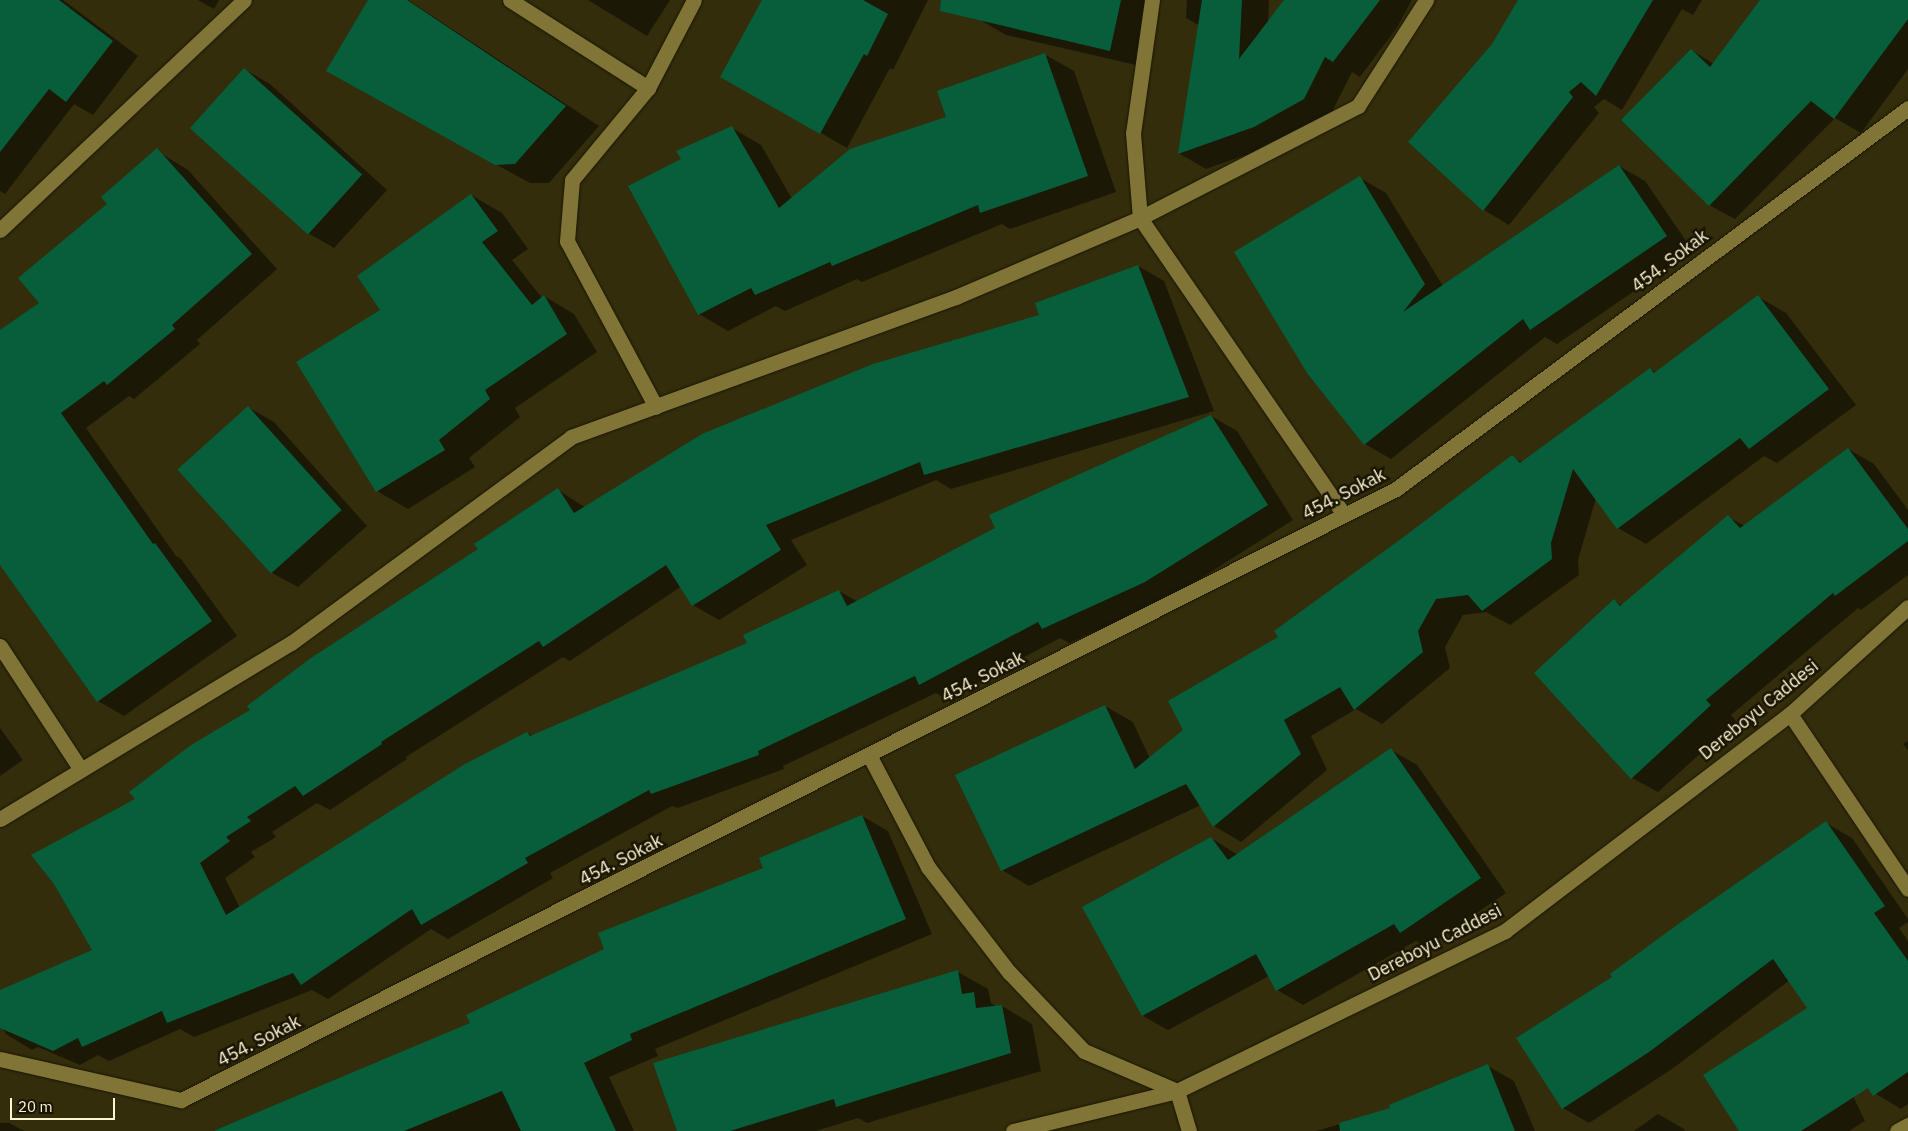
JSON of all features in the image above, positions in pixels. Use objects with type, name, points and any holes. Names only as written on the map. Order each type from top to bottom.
[{"type":"street","points":[[0,230],[244,0]]},
{"type":"street","points":[[510,0],[648,88]]},
{"type":"street","points":[[656,406],[567,241],[572,180],[648,88],[694,0]]},
{"type":"street","points":[[1152,0],[1133,133],[1140,218],[1344,515]]},
{"type":"street","points":[[0,819],[291,644],[572,437],[956,297],[1140,218],[1358,106],[1426,0]]},
{"type":"street","name":"454. Sokak","points":[[0,1059],[181,1100],[1396,490],[1889,120],[1908,108]]},
{"type":"street","name":"Dereboyu Caddesi","points":[[1013,1131],[1177,1091],[1505,932],[1790,714],[1908,607]]},
{"type":"street","points":[[0,646],[81,770]]},
{"type":"street","points":[[1790,714],[1908,889]]},
{"type":"street","points":[[869,755],[928,867],[1009,972],[1084,1051],[1177,1091],[1189,1131]]},
{"type":"street","points":[[1898,1131],[1908,1125]]},
{"type":"building","points":[[0,0],[59,0],[113,41],[66,102],[49,89],[0,152]]},
{"type":"building","points":[[368,0],[407,0],[566,106],[515,164],[495,165],[326,71]]},
{"type":"building","points":[[762,0],[863,0],[888,14],[867,56],[864,54],[820,134],[720,77]]},
{"type":"building","points":[[941,0],[1121,0],[1110,51],[940,11]]},
{"type":"building","points":[[1202,0],[1242,0],[1239,59],[1284,0],[1380,0],[1333,62],[1325,57],[1304,99],[1254,127],[1178,154]]},
{"type":"building","points":[[1518,0],[1653,0],[1596,96],[1581,82],[1569,92],[1573,97],[1483,211],[1408,142],[1492,44]]},
{"type":"building","points":[[1760,0],[1908,0],[1908,19],[1834,119],[1811,101],[1709,206],[1621,120],[1691,49],[1710,67]]},
{"type":"building","points":[[1045,53],[1088,176],[980,213],[978,205],[832,266],[830,262],[755,295],[751,288],[698,315],[628,186],[681,159],[676,151],[732,126],[779,208],[850,149],[946,117],[937,91]]},
{"type":"building","points":[[244,68],[362,174],[308,235],[190,128]]},
{"type":"building","points":[[157,148],[252,254],[172,325],[175,329],[107,385],[104,381],[61,413],[153,544],[155,543],[212,621],[97,702],[0,565],[0,330],[39,303],[18,278],[107,204],[101,197]]},
{"type":"building","points":[[1619,165],[1667,236],[1530,330],[1523,319],[1364,445],[1307,373],[1234,252],[1360,176],[1425,284],[1403,312]]},
{"type":"building","points":[[471,194],[498,231],[482,242],[532,305],[544,295],[567,334],[485,390],[490,399],[439,440],[445,450],[376,492],[296,362],[380,310],[357,276]]},
{"type":"building","points":[[1138,265],[1189,397],[924,475],[920,462],[766,525],[781,550],[692,606],[666,565],[543,647],[539,641],[381,742],[382,744],[303,796],[295,786],[247,817],[251,821],[226,837],[230,841],[200,863],[226,915],[465,764],[527,732],[530,736],[747,643],[743,635],[839,590],[847,606],[995,528],[989,515],[1211,415],[1268,505],[1145,582],[1042,629],[1038,622],[919,685],[915,676],[758,751],[759,755],[651,794],[649,790],[525,858],[528,863],[421,925],[412,909],[301,985],[293,973],[167,1023],[162,1011],[82,1047],[78,1038],[53,1051],[0,1028],[0,990],[92,950],[54,884],[31,855],[135,799],[129,792],[191,745],[250,710],[247,706],[311,658],[478,549],[474,544],[558,488],[574,513],[702,434],[873,364],[1039,315],[1035,303]]},
{"type":"building","points":[[1758,295],[1829,389],[1749,449],[1740,438],[1617,529],[1573,469],[1551,543],[1552,559],[1482,611],[1468,595],[1436,599],[1418,631],[1423,652],[1354,710],[1340,687],[1284,720],[1301,754],[1213,827],[1186,784],[1001,871],[955,775],[1105,705],[1135,769],[1183,730],[1168,701],[1278,637],[1274,631],[1405,536],[1512,455],[1520,463],[1650,368],[1654,373]]},
{"type":"building","points":[[248,406],[342,510],[271,574],[177,470]]},
{"type":"building","points":[[1848,448],[1908,529],[1908,541],[1835,596],[1833,593],[1706,700],[1711,705],[1631,779],[1534,673],[1614,599],[1620,606],[1728,515],[1740,528]]},
{"type":"building","points":[[1391,748],[1481,878],[1400,933],[1394,924],[1276,991],[1256,954],[1142,1016],[1082,907],[1211,837],[1228,860]]},
{"type":"building","points":[[862,815],[906,919],[630,1034],[632,1040],[584,1063],[616,1131],[521,1131],[502,1091],[404,1131],[213,1131],[470,1023],[466,1015],[604,949],[598,933],[763,868],[759,858]]},
{"type":"building","points":[[1826,821],[1885,906],[1874,913],[1908,961],[1908,1072],[1873,1096],[1868,1088],[1801,1131],[1739,1131],[1703,1075],[1807,1008],[1773,959],[1649,1052],[1562,1109],[1516,1038],[1612,977],[1610,974],[1681,922]]},
{"type":"building","points":[[958,970],[962,994],[974,992],[976,1008],[1002,1005],[1011,1053],[836,1107],[834,1099],[730,1131],[677,1131],[653,1063]]},
{"type":"building","points":[[1488,1064],[1515,1131],[1340,1131],[1339,1123],[1390,1108],[1389,1105]]}]
